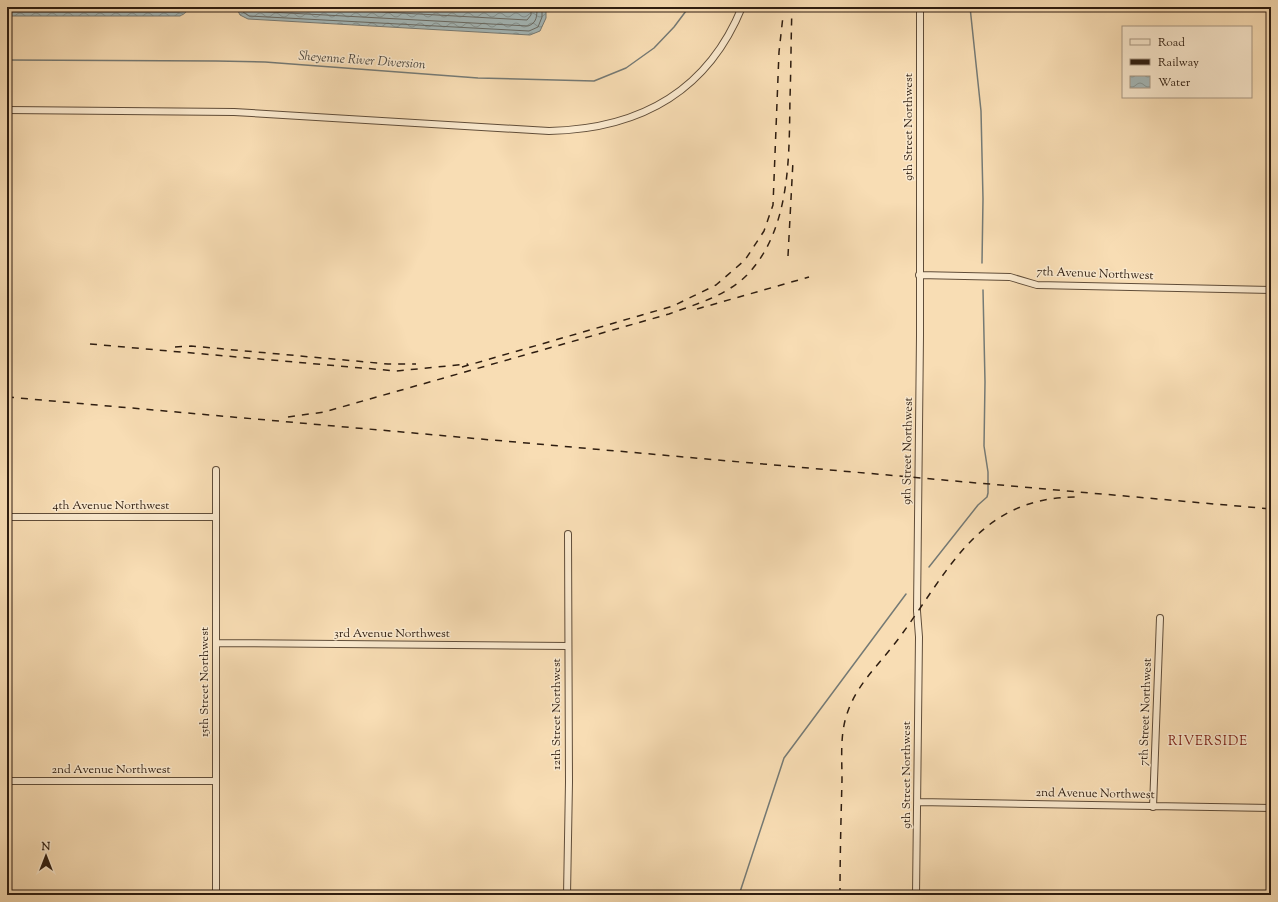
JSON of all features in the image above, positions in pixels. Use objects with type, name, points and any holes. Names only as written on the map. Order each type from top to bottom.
[{"type":"street","points":[[7,110],[227,111],[549,131],[578,130],[630,118],[650,111],[674,96],[695,77],[716,54],[733,29],[742,7]]},
{"type":"street","name":"9th Street Northwest","points":[[916,895],[919,637],[917,604],[920,7]]},
{"type":"street","name":"7th Avenue Northwest","points":[[919,275],[1010,277],[1037,285],[1271,290]]},
{"type":"street","name":"15th Street Northwest","points":[[216,470],[216,895]]},
{"type":"street","name":"4th Avenue Northwest","points":[[7,517],[216,517]]},
{"type":"street","name":"12th Street Northwest","points":[[567,895],[569,782],[568,534]]},
{"type":"street","name":"7th Street Northwest","points":[[1153,807],[1160,618]]},
{"type":"street","name":"3rd Avenue Northwest","points":[[216,643],[568,646]]},
{"type":"street","name":"2nd Avenue Northwest","points":[[7,781],[216,781]]},
{"type":"street","name":"2nd Avenue Northwest","points":[[918,802],[1271,808]]},
{"type":"water","points":[[7,7],[188,7],[188,9],[187,12],[180,16],[7,16]]},
{"type":"water","points":[[236,7],[546,7],[546,18],[540,31],[530,35],[248,19],[240,15]]},
{"type":"waterway","name":"Sheyenne River Diversion","points":[[7,60],[265,62],[478,78],[594,81],[626,68],[654,48],[674,27],[689,7]]},
{"type":"waterway","points":[[970,7],[981,111],[983,199],[982,263]]},
{"type":"waterway","points":[[929,567],[978,505],[987,497],[988,493],[988,472],[984,446],[985,382],[983,290]]},
{"type":"waterway","points":[[739,895],[784,758],[906,594]]},
{"type":"railway","points":[[288,417],[324,412],[669,314],[710,299],[730,289],[739,282],[747,275],[761,257],[772,236],[780,214],[785,191],[789,144],[792,7]]},
{"type":"railway","points":[[462,367],[673,306],[716,285],[745,260],[764,231],[773,205],[779,52],[783,16]]},
{"type":"railway","points":[[788,256],[793,161]]},
{"type":"railway","points":[[697,309],[809,277]]},
{"type":"railway","points":[[90,344],[396,371],[468,364]]},
{"type":"railway","points":[[175,347],[191,346],[388,364],[416,364]]},
{"type":"railway","points":[[7,397],[1271,509]]},
{"type":"railway","points":[[840,895],[842,740],[846,717],[855,696],[867,677],[915,616],[949,566],[968,544],[989,525],[1013,510],[1042,500],[1077,497]]},
{"type":"district","name":"RIVERSIDE","points":[[1208,742]]}]
